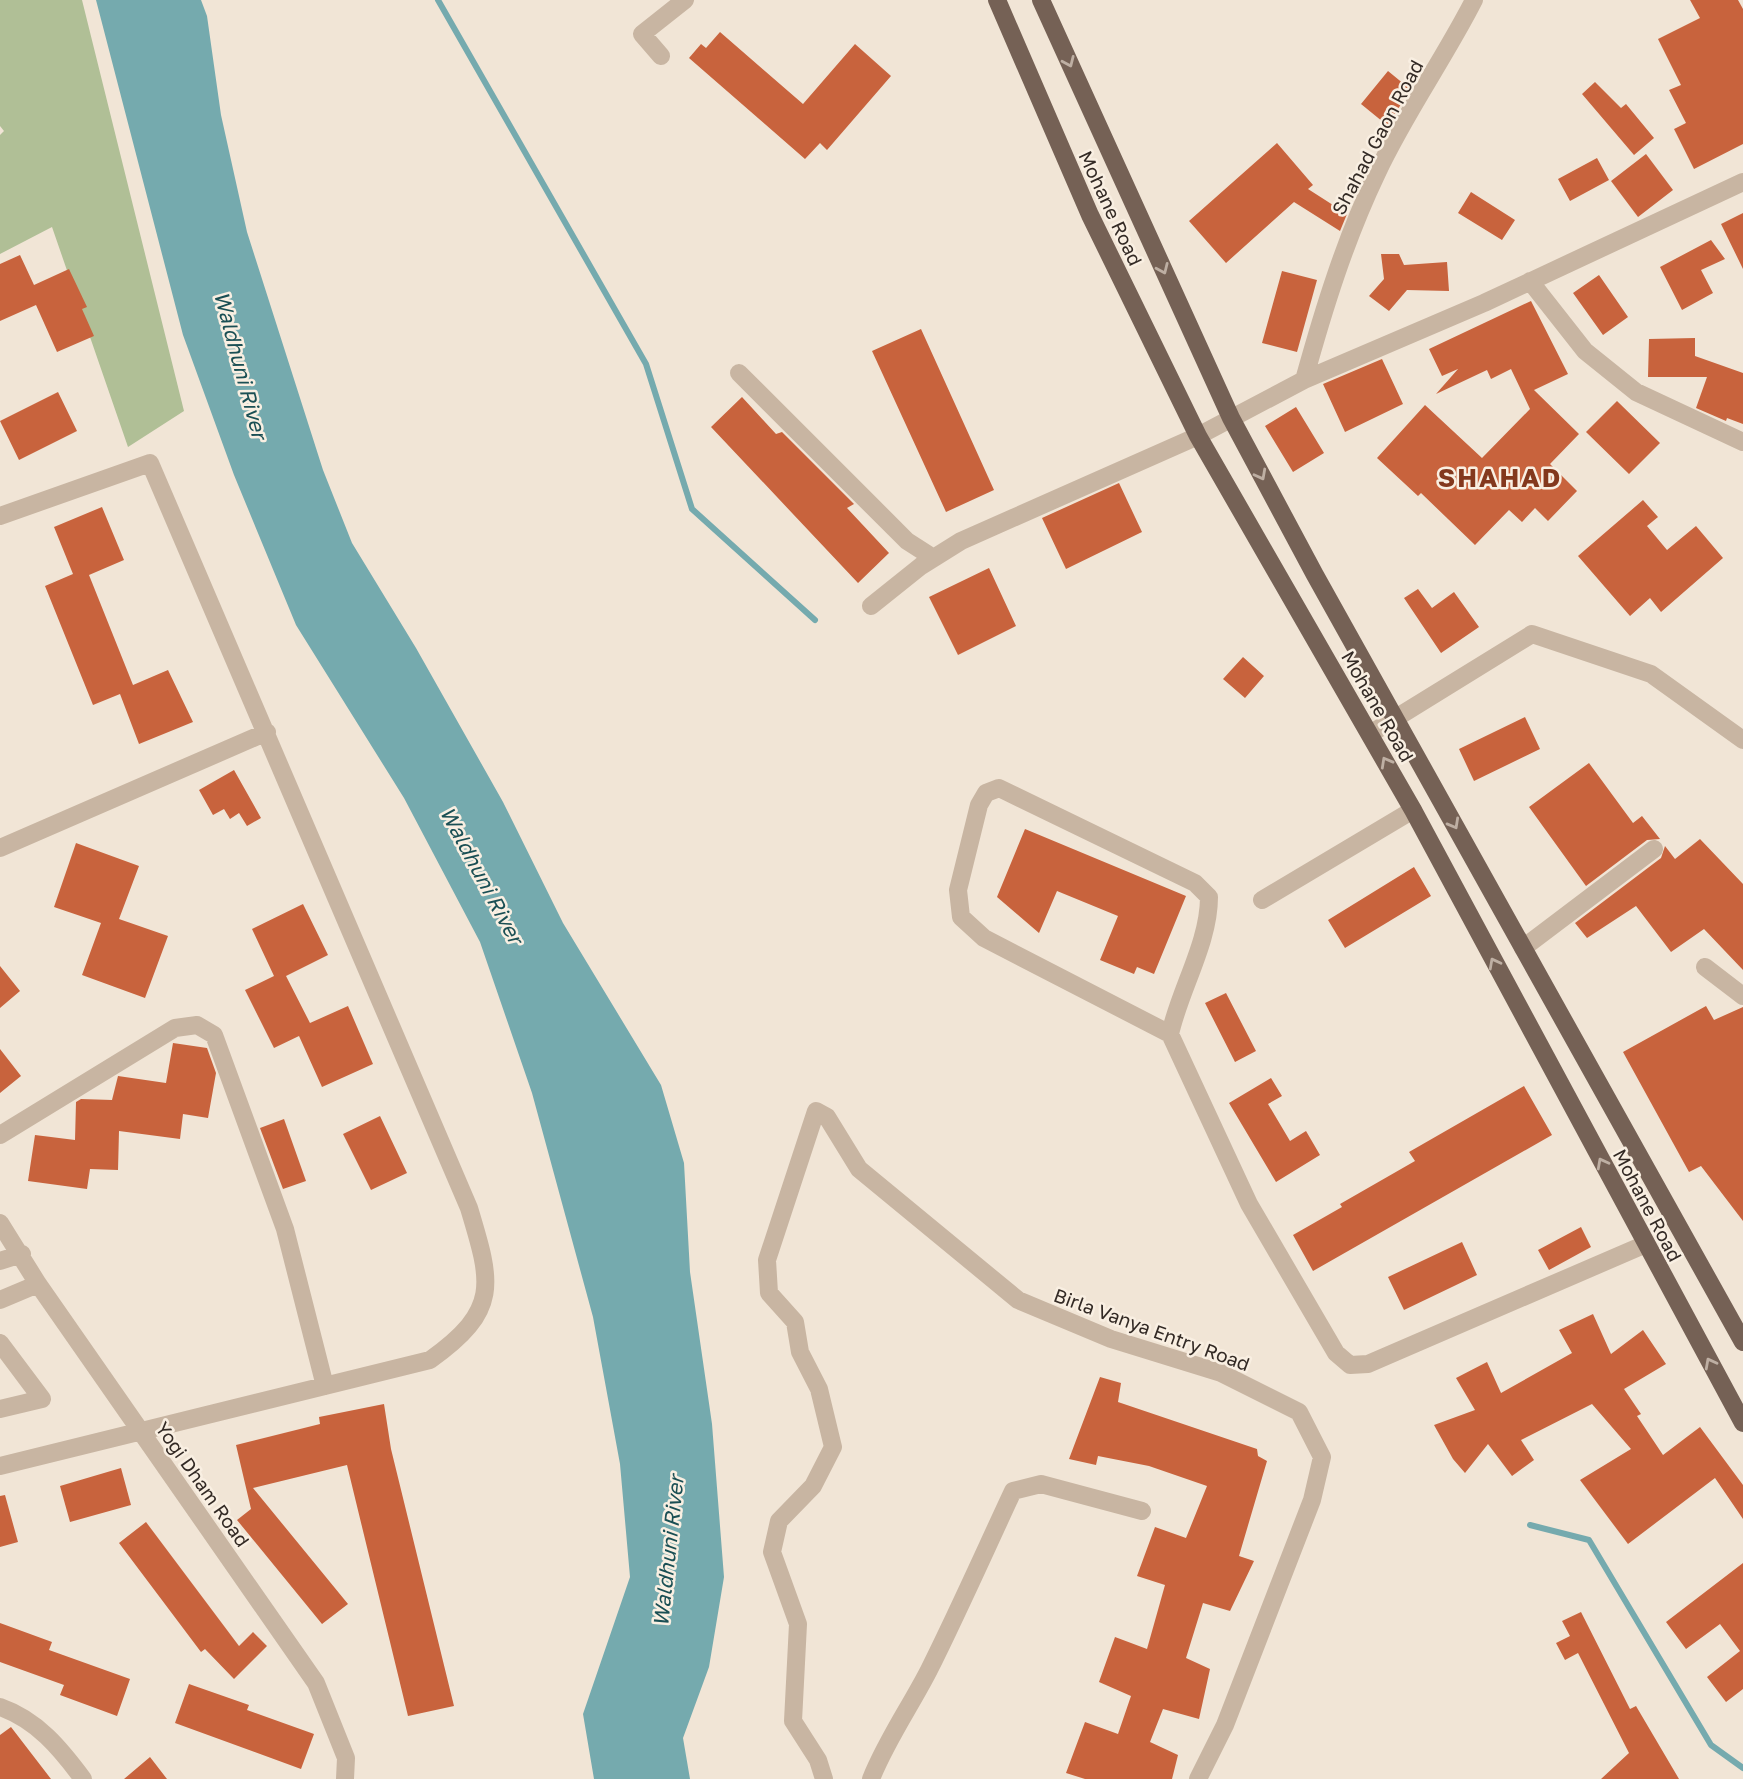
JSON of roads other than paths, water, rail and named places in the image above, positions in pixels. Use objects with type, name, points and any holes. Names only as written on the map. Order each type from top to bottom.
[{"type":"main road","name":"Mohane Road","points":[[997,0],[1090,215],[1198,436],[1413,810],[1743,1423]]},
{"type":"main road","name":"Mohane Road","points":[[1041,0],[1231,418],[1743,1342]]},
{"type":"street","points":[[661,56],[642,34],[685,0]]},
{"type":"street","name":"Shahad Gaon Road","points":[[1304,380],[1331,282],[1351,229],[1378,170],[1474,0]]},
{"type":"street","points":[[871,606],[932,557],[961,541],[1198,436],[1304,380],[1530,281],[1743,182]]},
{"type":"street","points":[[1530,281],[1585,351],[1636,392],[1743,442]]},
{"type":"street","points":[[739,373],[908,541],[932,557]]},
{"type":"street","points":[[0,516],[150,463],[469,1208],[486,1264],[487,1287],[478,1315],[456,1342],[430,1360],[0,1466]]},
{"type":"street","points":[[1370,734],[1532,634],[1651,674],[1743,740]]},
{"type":"street","points":[[0,848],[267,732]]},
{"type":"street","points":[[1170,1034],[1209,916],[1209,897],[1195,883],[999,788],[986,793],[979,805],[958,890],[961,917],[984,938],[1170,1034],[1249,1204],[1336,1353],[1350,1365],[1368,1364],[1646,1244]]},
{"type":"street","points":[[1262,900],[1413,810]]},
{"type":"street","points":[[1523,948],[1654,849]]},
{"type":"street","points":[[1705,967],[1743,996]]},
{"type":"street","points":[[0,1135],[174,1028],[197,1025],[214,1035],[285,1229],[326,1386]]},
{"type":"street","name":"Birla Vanya Entry Road","points":[[824,1779],[818,1760],[793,1721],[798,1624],[772,1552],[779,1521],[813,1486],[833,1447],[819,1389],[800,1352],[795,1322],[769,1293],[766,1260],[816,1111],[827,1117],[859,1169],[888,1196],[915,1214],[1018,1300],[1111,1339],[1221,1373],[1299,1412],[1322,1457],[1302,1525],[1225,1725],[1198,1779]]},
{"type":"street","name":"Yogi Dham Road","points":[[0,1223],[22,1254],[38,1284],[316,1683],[346,1758],[345,1779]]},
{"type":"street","points":[[0,1261],[22,1254]]},
{"type":"street","points":[[0,1300],[38,1284]]},
{"type":"street","points":[[0,1343],[42,1399],[0,1409]]},
{"type":"street","points":[[871,1779],[880,1756],[905,1717],[940,1649],[1013,1491],[1041,1484],[1142,1511]]},
{"type":"street","points":[[0,1707],[24,1716],[41,1729],[83,1779]]},
{"type":"water","name":"Waldhuni River","points":[[96,0],[201,0],[207,16],[221,115],[247,232],[323,470],[352,543],[416,648],[503,802],[563,923],[661,1085],[684,1163],[690,1272],[712,1424],[724,1577],[709,1667],[683,1738],[690,1779],[594,1779],[583,1714],[630,1577],[620,1464],[593,1317],[532,1093],[480,942],[404,798],[296,625],[234,475],[183,335]]},
{"type":"waterway","points":[[438,0],[646,364],[692,509],[815,620]]},
{"type":"waterway","points":[[1530,1525],[1589,1540],[1711,1745],[1743,1768]]},
{"type":"district","name":"SHAHAD","points":[[1500,477]]}]
